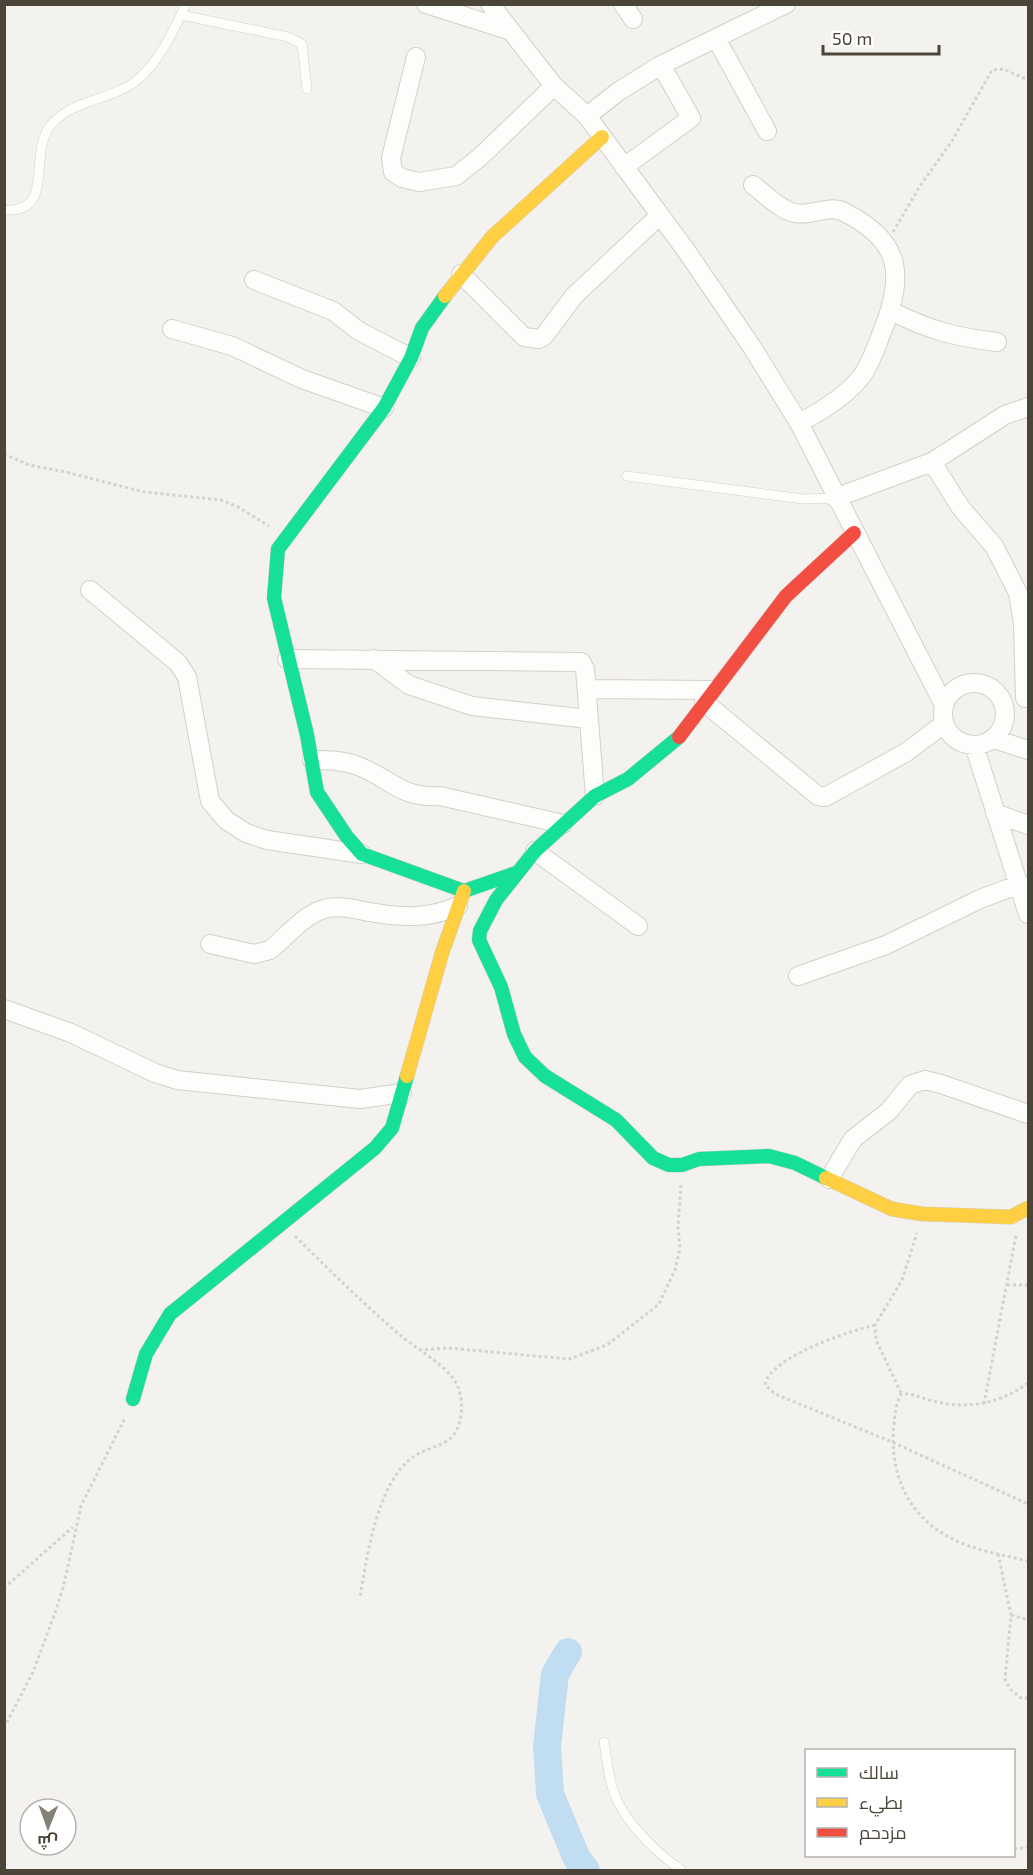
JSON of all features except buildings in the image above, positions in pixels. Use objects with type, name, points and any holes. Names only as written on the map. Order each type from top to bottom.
[{"type":"street","points":[[426,4],[508,30]]},
{"type":"street","points":[[490,4],[508,30],[554,86],[586,116],[685,249],[746,338],[799,423],[835,498],[944,705]]},
{"type":"street","points":[[586,116],[619,91],[661,65],[717,40],[786,4]]},
{"type":"street","points":[[717,40],[766,131]]},
{"type":"street","points":[[416,57],[390,158],[393,172],[419,182],[456,176],[480,157],[554,86]]},
{"type":"street","points":[[624,167],[691,118],[661,65]]},
{"type":"street","points":[[362,854],[347,837],[317,792],[273,585],[278,549],[384,408],[411,358],[422,328],[461,274],[492,237],[602,137]]},
{"type":"street","points":[[753,185],[790,212],[806,214],[824,209],[842,210],[886,241],[898,276],[891,311],[868,367],[860,379],[822,411],[799,423]]},
{"type":"street","points":[[461,274],[524,337],[539,339],[574,296],[659,216]]},
{"type":"street","points":[[254,280],[333,311],[359,331],[411,358]]},
{"type":"street","points":[[891,311],[926,328],[961,338],[997,342]]},
{"type":"street","points":[[172,329],[232,346],[302,379],[384,408]]},
{"type":"street","points":[[835,498],[932,462],[1005,415],[1029,407]]},
{"type":"street","points":[[932,462],[962,508],[994,546],[1018,593],[1023,624],[1027,698],[982,683],[970,682],[958,686],[949,694],[944,705],[944,724],[956,739],[974,745],[994,739],[1029,750]]},
{"type":"street","points":[[854,533],[786,596],[676,740],[654,760],[628,778],[595,796],[535,851],[516,873],[486,918],[479,940],[501,987],[522,1051],[545,1076],[616,1120],[653,1158],[669,1165],[682,1165],[716,1157],[769,1156],[795,1163],[892,1209],[923,1214],[1011,1217],[1025,1210]]},
{"type":"street","points":[[90,590],[178,663],[188,678],[210,801],[226,820],[246,833],[267,840],[362,854],[461,899]]},
{"type":"street","points":[[287,659],[581,662],[585,669],[595,796]]},
{"type":"street","points":[[374,659],[409,685],[472,706],[589,719]]},
{"type":"street","points":[[993,688],[1002,697],[1006,708],[1006,719],[994,739]]},
{"type":"street","points":[[587,689],[708,696],[818,796],[825,797],[904,753],[944,724]]},
{"type":"street","points":[[974,745],[1028,911]]},
{"type":"street","points":[[312,760],[339,760],[360,767],[409,794],[421,797],[440,796],[563,824]]},
{"type":"street","points":[[995,813],[1029,825]]},
{"type":"street","points":[[535,851],[638,926]]},
{"type":"street","points":[[210,944],[262,954],[313,914],[324,909],[343,908],[422,917],[439,914],[461,899],[516,873]]},
{"type":"street","points":[[798,976],[886,945],[1020,884]]},
{"type":"street","points":[[133,1400],[144,1352],[154,1332],[170,1314],[375,1148],[392,1128],[442,953],[461,899]]},
{"type":"street","points":[[4,1009],[72,1033],[155,1073],[177,1080],[360,1099],[402,1094]]},
{"type":"street","points":[[829,1179],[853,1139],[889,1111],[910,1084],[925,1080],[941,1084],[1029,1114]]},
{"type":"lane","points":[[4,210],[25,208],[33,201],[38,182],[40,150],[48,128],[61,115],[135,82],[153,64],[186,4]]},
{"type":"lane","points":[[181,15],[288,37],[302,44],[307,89]]},
{"type":"lane","points":[[627,476],[803,499],[835,498]]},
{"type":"lane","points":[[604,1742],[614,1793],[618,1801],[648,1841],[681,1870]]},
{"type":"path","points":[[886,241],[920,186],[952,141],[993,70],[1004,69],[1029,80]]},
{"type":"path","points":[[4,454],[29,465],[134,490],[221,500],[238,507],[286,537]]},
{"type":"path","points":[[418,1350],[448,1348],[569,1359],[607,1345],[659,1304],[675,1270],[680,1248],[678,1227],[682,1165]]},
{"type":"path","points":[[984,1404],[1007,1285],[1025,1210]]},
{"type":"path","points":[[901,1394],[876,1340],[874,1326],[902,1280],[923,1214]]},
{"type":"path","points":[[282,1222],[362,1302],[456,1381],[463,1399],[458,1428],[448,1441],[425,1449],[406,1462],[388,1491],[372,1532],[360,1597]]},
{"type":"path","points":[[1007,1285],[1029,1285]]},
{"type":"path","points":[[874,1326],[841,1333],[779,1367],[765,1382],[769,1391],[892,1442],[1029,1504]]},
{"type":"path","points":[[901,1394],[913,1394],[952,1404],[984,1404],[1001,1400],[1029,1383]]},
{"type":"path","points":[[901,1394],[896,1402],[892,1442],[897,1480],[906,1496],[926,1519],[948,1537],[1029,1562]]},
{"type":"path","points":[[4,1728],[33,1672],[55,1612],[64,1584],[81,1506],[114,1444],[133,1400]]},
{"type":"path","points":[[4,1588],[75,1526]]},
{"type":"path","points":[[997,1553],[1011,1615],[1005,1679],[1010,1689],[1022,1698],[1029,1698]]},
{"type":"path","points":[[1011,1615],[1029,1620]]},
{"type":"waterway","points":[[568,1652],[555,1674],[547,1746],[550,1794],[577,1859],[586,1870]]},
{"type":"traffic: fast","points":[[445,296],[422,328],[411,358],[384,408],[278,549],[274,598],[307,735],[317,792],[347,837],[362,854],[464,891],[516,873]]},
{"type":"traffic: fast","points":[[679,737],[628,779],[595,796],[535,851],[496,900],[480,931],[479,940],[501,987],[514,1034],[525,1057],[545,1076],[616,1120],[653,1158],[669,1165],[682,1165],[699,1159],[769,1156],[795,1163],[826,1178]]},
{"type":"traffic: fast","points":[[133,1399],[146,1354],[170,1314],[375,1148],[392,1128],[407,1076]]},
{"type":"traffic: slow","points":[[445,296],[492,237],[602,137]]},
{"type":"traffic: slow","points":[[407,1076],[442,953],[464,891]]},
{"type":"traffic: slow","points":[[826,1178],[892,1209],[923,1214],[1011,1217],[1028,1208]]},
{"type":"traffic: jam","points":[[679,737],[786,596],[854,533]]}]
